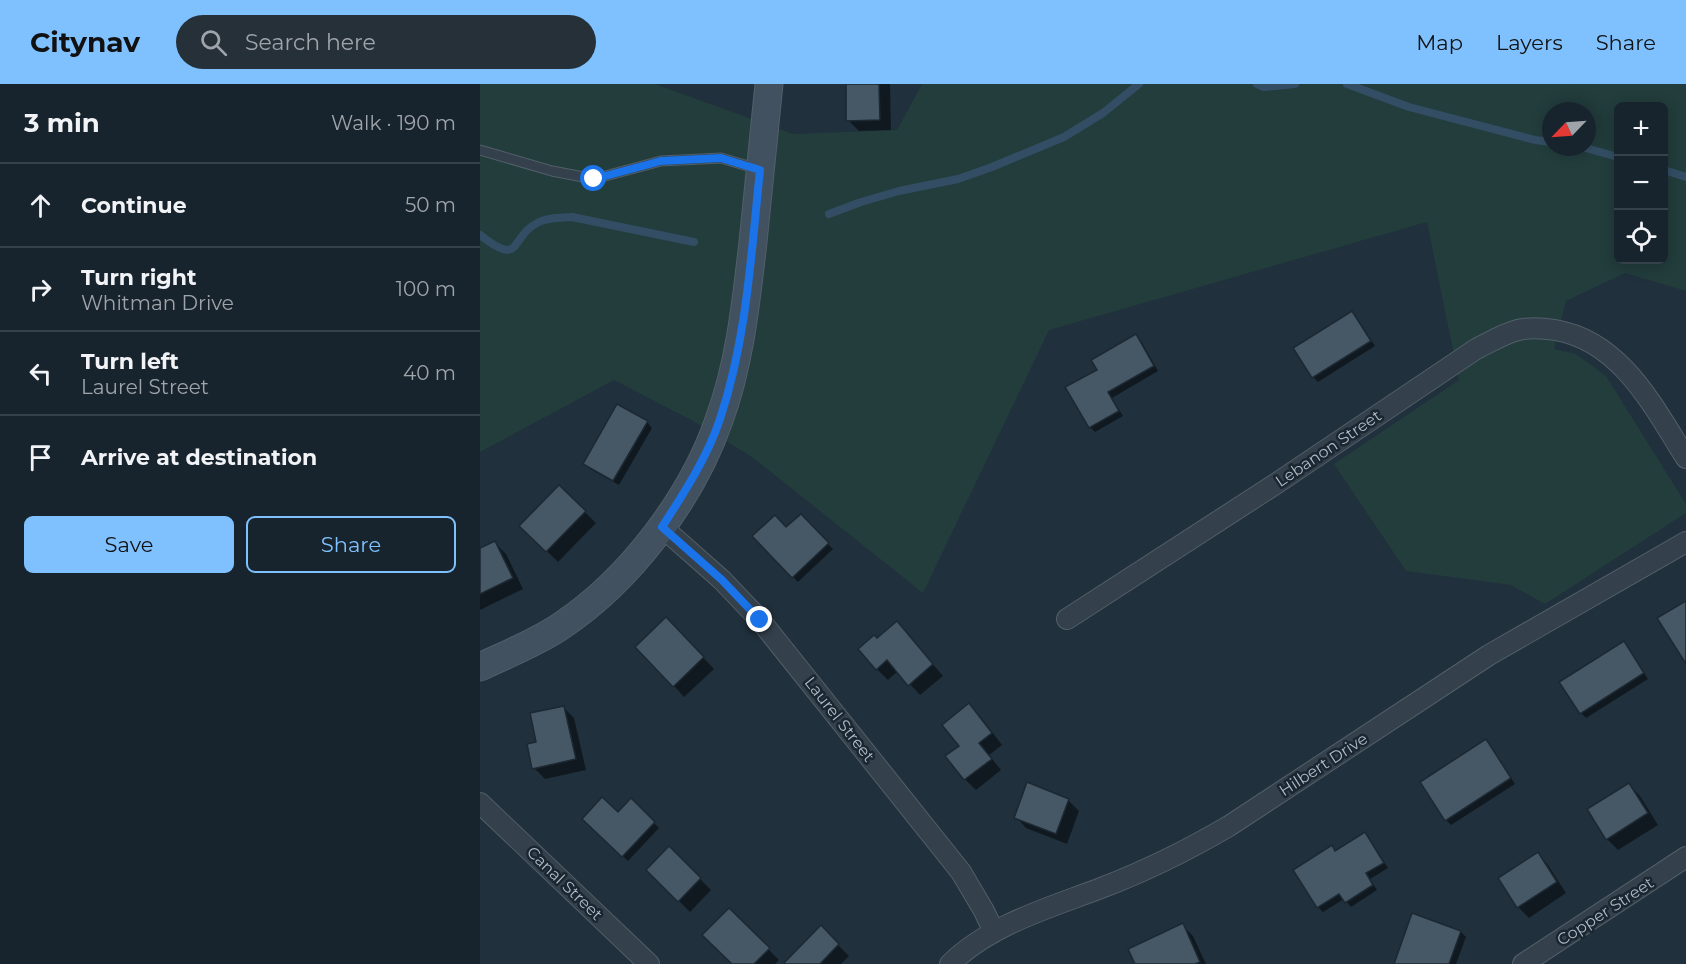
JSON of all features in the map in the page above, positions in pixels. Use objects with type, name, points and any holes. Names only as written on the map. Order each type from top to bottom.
[{"type":"street","points":[[480,667],[535,641],[585,609],[636,560],[662,527],[683,494],[709,445],[729,390],[743,327],[769,84]]},
{"type":"street","name":"Lebanon Street","points":[[1067,619],[1277,483],[1476,349],[1520,330],[1543,328],[1579,336],[1602,348],[1623,367],[1643,392],[1686,458]]},
{"type":"street","name":"Laurel Street","points":[[662,527],[722,580],[760,620],[961,872],[984,911],[993,932]]},
{"type":"street","name":"Hilbert Drive","points":[[950,964],[993,932],[1045,909],[1154,867],[1192,848],[1489,655],[1686,542]]},
{"type":"street","name":"Canal Street","points":[[480,803],[649,964]]},
{"type":"street","name":"Copper Street","points":[[1523,964],[1686,857]]},
{"type":"lane","points":[[480,150],[552,171],[594,179],[661,161],[721,158],[760,170]]},
{"type":"green space","points":[[480,84],[655,84],[793,134],[897,130],[922,84],[1686,84],[1686,291],[1625,273],[1566,301],[1554,349],[1576,354],[1606,376],[1686,504],[1686,513],[1545,604],[1511,585],[1406,571],[1334,464],[1459,380],[1427,222],[1049,330],[923,593],[752,457],[693,421],[614,380],[480,452]]},
{"type":"building","points":[[846,84],[879,84],[880,120],[846,121]]},
{"type":"building","points":[[1352,311],[1371,341],[1312,378],[1293,348]]},
{"type":"building","points":[[1136,334],[1154,366],[1108,392],[1119,411],[1089,428],[1065,387],[1097,370],[1091,360]]},
{"type":"building","points":[[617,404],[648,421],[613,481],[583,464]]},
{"type":"building","points":[[559,485],[586,511],[546,552],[519,526]]},
{"type":"building","points":[[801,514],[829,543],[792,578],[752,536],[775,515],[786,527]]},
{"type":"building","points":[[495,541],[513,578],[480,594],[480,548]]},
{"type":"building","points":[[1686,601],[1686,664],[1657,618]]},
{"type":"building","points":[[666,617],[704,657],[673,687],[635,647]]},
{"type":"building","points":[[897,621],[933,664],[908,686],[887,660],[876,670],[858,649],[874,635],[877,638]]},
{"type":"building","points":[[1624,641],[1644,673],[1580,714],[1559,682]]},
{"type":"building","points":[[969,703],[992,733],[979,743],[992,759],[964,780],[945,756],[959,746],[942,725]]},
{"type":"building","points":[[564,706],[576,759],[532,769],[527,744],[536,742],[530,713]]},
{"type":"building","points":[[1486,739],[1511,778],[1445,821],[1420,782]]},
{"type":"building","points":[[1027,782],[1069,799],[1056,834],[1014,818]]},
{"type":"building","points":[[1629,783],[1648,813],[1606,840],[1587,809]]},
{"type":"building","points":[[602,797],[618,812],[631,798],[655,822],[622,857],[582,819]]},
{"type":"building","points":[[1365,832],[1384,863],[1366,873],[1373,885],[1345,903],[1339,894],[1317,908],[1293,870],[1332,845],[1335,851]]},
{"type":"building","points":[[669,846],[701,878],[678,902],[646,870]]},
{"type":"building","points":[[1538,852],[1557,882],[1517,908],[1498,878]]},
{"type":"building","points":[[729,908],[770,948],[754,964],[732,964],[702,935]]},
{"type":"building","points":[[1412,913],[1461,931],[1449,964],[1394,964]]},
{"type":"building","points":[[1183,923],[1200,962],[1195,964],[1135,964],[1128,949]]},
{"type":"building","points":[[821,925],[839,944],[820,964],[783,964]]},
{"type":"waterway","points":[[829,214],[899,191],[958,179],[1064,137],[1103,113],[1139,84]]},
{"type":"waterway","points":[[1257,84],[1264,87],[1295,84]]},
{"type":"waterway","points":[[1347,84],[1409,107],[1542,141]]},
{"type":"waterway","points":[[1596,151],[1614,156]]},
{"type":"waterway","points":[[1668,171],[1686,177]]},
{"type":"waterway","points":[[480,235],[494,245],[510,250],[530,228],[539,222],[551,218],[572,217],[694,242]]},
{"type":"route","points":[[594,179],[661,161],[721,158],[760,170],[743,327],[729,390],[709,445],[683,494],[662,527],[737,594],[760,620]]}]
